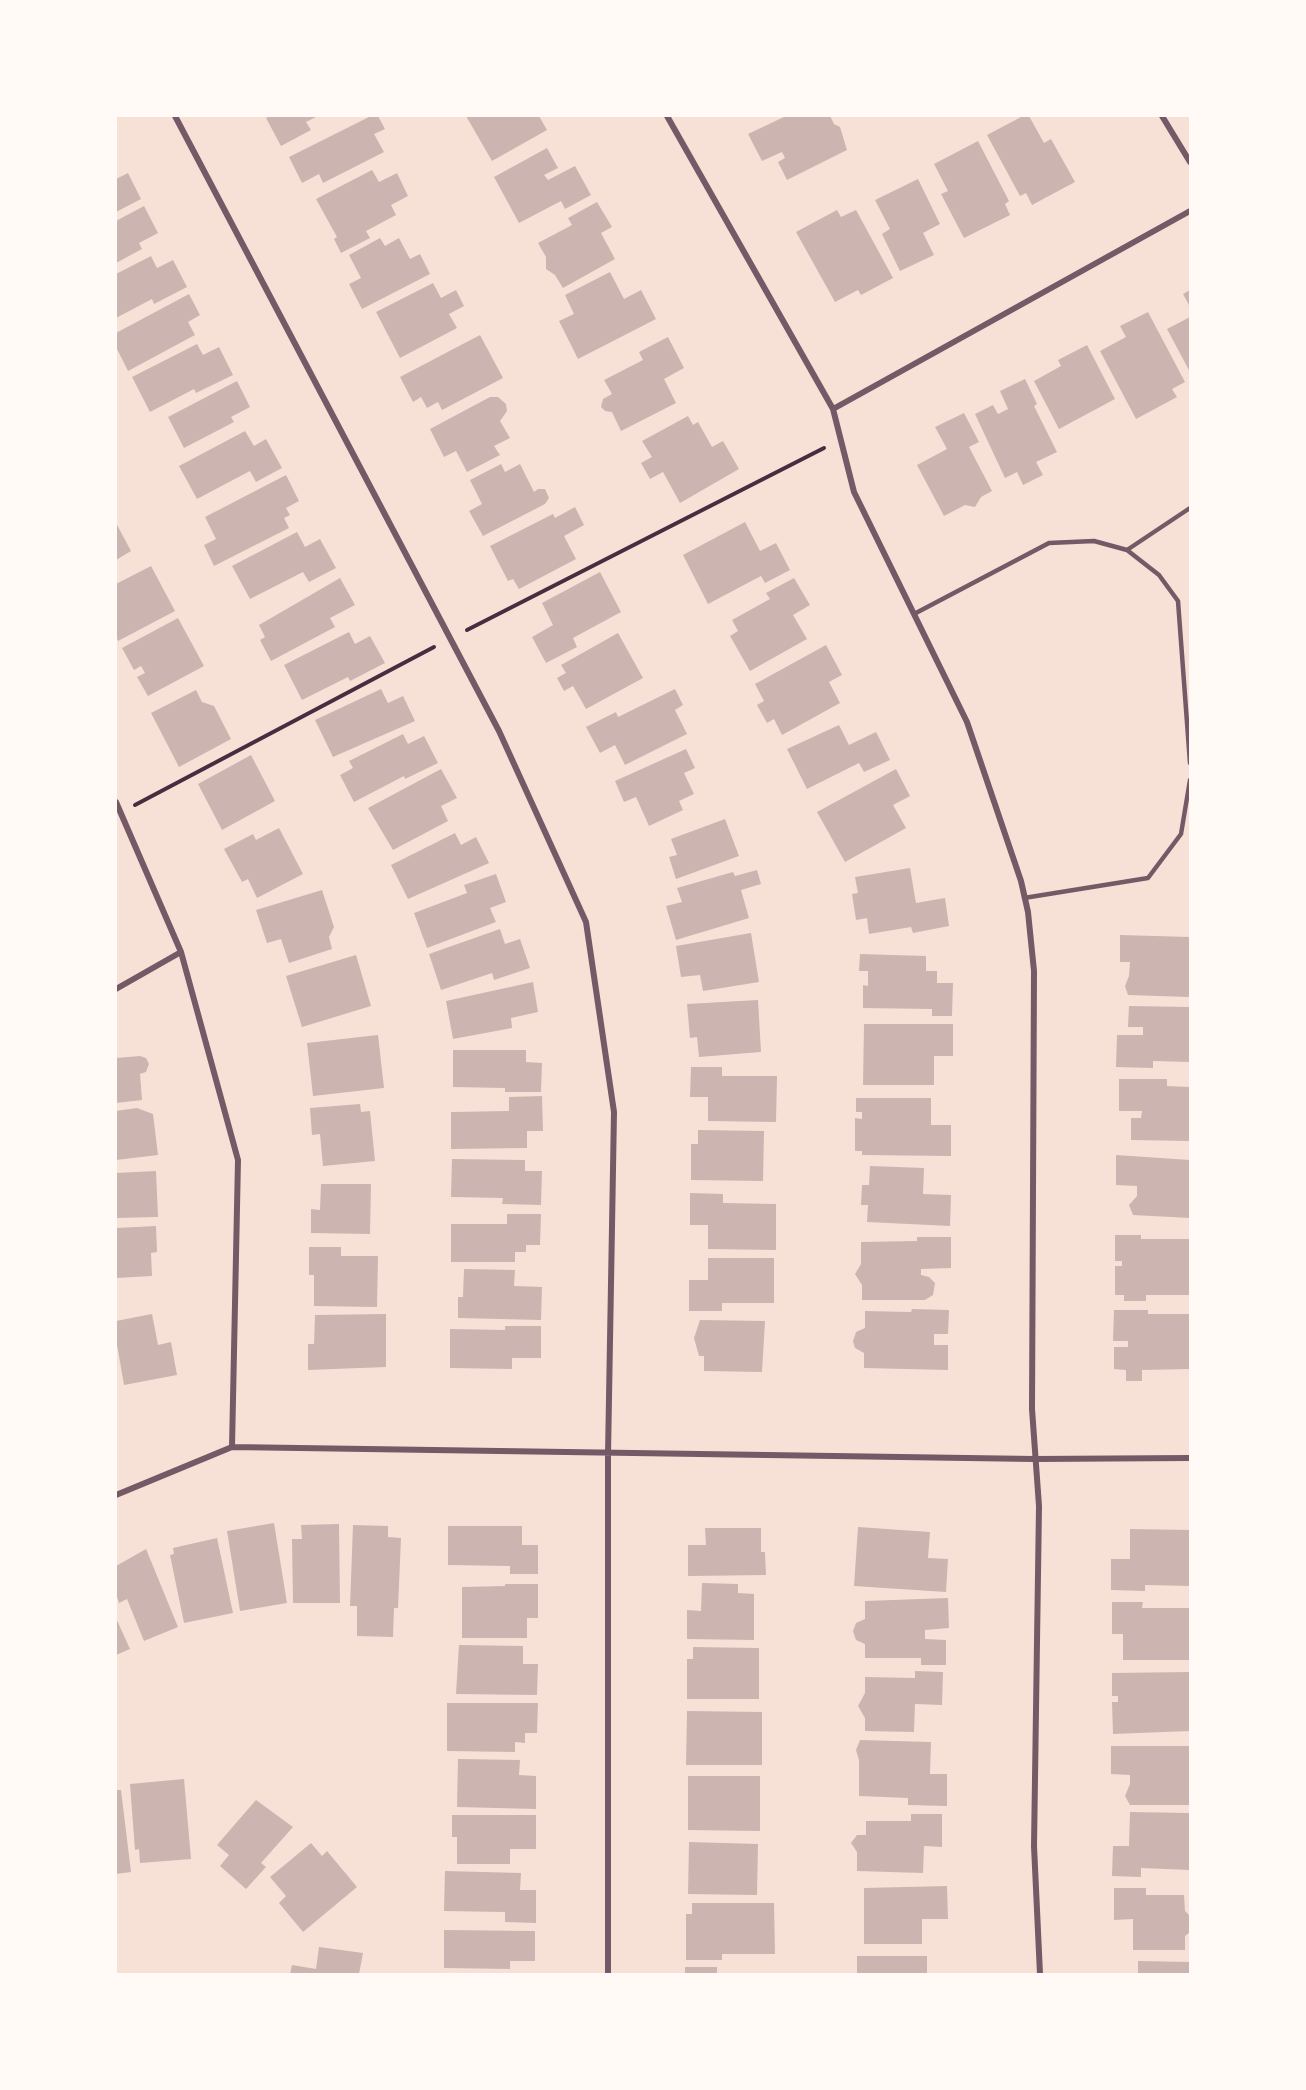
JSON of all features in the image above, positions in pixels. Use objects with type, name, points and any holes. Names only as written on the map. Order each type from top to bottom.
[{"type":"street","points":[[175,116],[499,731],[586,922],[614,1112],[608,1455],[608,1974]]},
{"type":"street","points":[[667,116],[833,409],[854,492],[968,722],[1021,881],[1034,971],[1032,1345],[1034,1460],[1040,1506],[1034,1846],[1040,1974]]},
{"type":"street","points":[[1162,116],[1191,162]]},
{"type":"street","points":[[833,409],[1191,211]]},
{"type":"street","points":[[116,802],[181,952],[238,1160],[232,1447]]},
{"type":"street","points":[[116,990],[181,952]]},
{"type":"street","points":[[116,1495],[232,1447],[608,1455],[1034,1460],[1191,1458]]},
{"type":"lane","points":[[1127,550],[1191,508]]},
{"type":"lane","points":[[914,614],[1049,543],[1094,541],[1127,550],[1159,574],[1178,601],[1191,764]]},
{"type":"lane","points":[[1024,898],[1148,878],[1181,834],[1191,780]]},
{"type":"path","points":[[120,813],[450,638],[841,440]]},
{"type":"building","points":[[270,116],[318,116],[306,122],[311,130],[281,146],[266,118]]},
{"type":"building","points":[[371,116],[378,116],[385,129],[374,134],[384,152],[323,183],[319,174],[302,183],[289,157]]},
{"type":"building","points":[[466,116],[539,116],[547,130],[492,161]]},
{"type":"building","points":[[786,116],[830,116],[834,124],[840,127],[847,150],[787,180],[778,162],[785,158],[782,152],[762,161],[748,134]]},
{"type":"building","points":[[1023,116],[1029,116],[1044,143],[1051,139],[1075,182],[1032,205],[1026,193],[1020,196],[987,135]]},
{"type":"building","points":[[978,141],[1009,201],[1005,204],[1010,215],[964,238],[941,194],[948,191],[934,164]]},
{"type":"building","points":[[547,148],[558,168],[544,175],[548,180],[575,166],[591,195],[565,209],[561,201],[519,223],[494,177]]},
{"type":"building","points":[[372,170],[379,182],[397,173],[408,196],[391,205],[396,215],[366,231],[370,238],[341,253],[334,239],[337,237],[316,199]]},
{"type":"building","points":[[128,173],[141,199],[116,212],[116,179]]},
{"type":"building","points":[[918,179],[940,224],[923,233],[934,255],[900,271],[882,234],[890,229],[875,200]]},
{"type":"building","points":[[597,202],[612,227],[601,233],[615,259],[563,288],[555,275],[546,269],[546,257],[538,243],[572,225],[568,218]]},
{"type":"building","points":[[144,206],[158,233],[139,243],[142,249],[116,263],[116,221]]},
{"type":"building","points":[[837,210],[841,217],[856,210],[893,278],[861,295],[858,290],[835,302],[796,232]]},
{"type":"building","points":[[380,238],[385,246],[399,238],[410,259],[420,254],[430,274],[362,309],[349,284],[361,278],[349,255]]},
{"type":"building","points":[[151,256],[157,268],[173,260],[187,287],[154,304],[152,299],[116,318],[116,274]]},
{"type":"building","points":[[610,272],[624,299],[641,290],[656,319],[578,359],[559,321],[574,314],[565,295]]},
{"type":"building","points":[[433,283],[441,298],[456,290],[464,306],[449,314],[457,328],[400,358],[376,312]]},
{"type":"building","points":[[1190,290],[1190,307],[1183,294]]},
{"type":"building","points":[[189,294],[200,315],[188,322],[195,335],[128,371],[116,347],[116,333]]},
{"type":"building","points":[[1148,312],[1185,382],[1172,389],[1177,397],[1136,419],[1100,351],[1126,337],[1120,326]]},
{"type":"building","points":[[1190,317],[1190,372],[1167,329]]},
{"type":"building","points":[[480,335],[503,378],[442,410],[438,402],[427,408],[421,397],[413,402],[400,377]]},
{"type":"building","points":[[668,337],[684,368],[664,379],[676,403],[621,431],[612,412],[605,411],[601,407],[603,399],[612,394],[604,380],[643,360],[639,352]]},
{"type":"building","points":[[197,344],[203,355],[219,347],[233,375],[196,393],[194,389],[150,412],[132,377]]},
{"type":"building","points":[[1087,345],[1115,399],[1059,429],[1034,381],[1061,366],[1058,360]]},
{"type":"building","points":[[1025,379],[1037,404],[1034,406],[1057,452],[1036,462],[1043,475],[1023,485],[1017,472],[1005,478],[975,414],[993,405],[998,414],[1008,409],[1000,391]]},
{"type":"building","points":[[237,381],[250,407],[231,417],[234,422],[184,448],[168,417]]},
{"type":"building","points":[[490,397],[498,397],[506,404],[507,411],[500,421],[510,438],[494,446],[500,455],[467,472],[456,451],[444,457],[430,429]]},
{"type":"building","points":[[964,413],[979,442],[969,447],[992,491],[981,497],[975,507],[965,505],[944,516],[917,465],[947,449],[935,427]]},
{"type":"building","points":[[688,416],[693,425],[698,422],[712,447],[723,441],[739,469],[680,503],[663,472],[650,479],[641,463],[652,457],[642,441]]},
{"type":"building","points":[[245,431],[254,446],[266,439],[282,468],[256,482],[250,471],[197,499],[179,466]]},
{"type":"building","points":[[501,464],[505,472],[520,464],[534,492],[538,489],[545,489],[549,498],[545,504],[483,536],[469,511],[482,504],[470,480]]},
{"type":"building","points":[[286,475],[299,501],[286,508],[290,515],[284,518],[289,528],[214,566],[204,545],[216,539],[205,517]]},
{"type":"building","points":[[575,507],[584,525],[564,536],[576,559],[519,589],[513,579],[508,581],[490,546],[553,514],[555,518]]},
{"type":"building","points":[[745,522],[760,551],[776,543],[790,570],[765,583],[761,576],[708,604],[683,555]]},
{"type":"building","points":[[116,523],[131,551],[116,560]]},
{"type":"building","points":[[297,532],[305,547],[320,539],[336,568],[309,582],[303,572],[250,599],[232,566]]},
{"type":"building","points":[[151,566],[175,611],[118,641],[116,636],[116,584]]},
{"type":"building","points":[[600,572],[621,612],[573,638],[577,647],[546,663],[532,637],[553,625],[542,603]]},
{"type":"building","points":[[340,578],[355,605],[330,618],[335,627],[271,661],[260,640],[265,637],[259,625]]},
{"type":"building","points":[[794,578],[810,605],[793,615],[807,639],[750,671],[730,636],[738,631],[732,620],[770,599],[766,593]]},
{"type":"building","points":[[178,618],[204,666],[148,696],[137,677],[145,673],[141,666],[134,670],[122,648]]},
{"type":"building","points":[[349,632],[355,644],[370,636],[385,663],[350,681],[348,677],[302,700],[284,665]]},
{"type":"building","points":[[618,633],[643,678],[586,709],[573,686],[564,691],[557,678],[566,673],[561,665]]},
{"type":"building","points":[[826,645],[842,675],[829,682],[840,703],[782,735],[774,719],[767,723],[757,705],[764,701],[755,684]]},
{"type":"building","points":[[381,689],[388,703],[403,696],[415,721],[333,757],[315,720]]},
{"type":"building","points":[[675,689],[683,705],[675,710],[687,734],[625,765],[615,745],[600,753],[586,727],[616,712],[618,717]]},
{"type":"building","points":[[196,690],[202,702],[214,706],[231,739],[179,767],[151,713]]},
{"type":"building","points":[[839,725],[849,745],[876,732],[890,760],[864,772],[859,763],[807,789],[787,749]]},
{"type":"building","points":[[403,734],[408,744],[424,736],[438,763],[405,779],[404,776],[354,802],[340,775],[353,768],[349,761]]},
{"type":"building","points":[[686,749],[695,768],[684,773],[694,794],[679,801],[683,810],[649,826],[636,797],[624,802],[615,781]]},
{"type":"building","points":[[251,755],[275,801],[222,830],[198,784]]},
{"type":"building","points":[[441,769],[457,798],[441,806],[448,821],[393,850],[368,808]]},
{"type":"building","points":[[896,769],[910,796],[893,805],[906,828],[845,862],[817,812]]},
{"type":"building","points":[[725,819],[739,856],[676,879],[669,857],[677,855],[671,839]]},
{"type":"building","points":[[279,828],[303,874],[257,898],[248,879],[242,882],[224,849],[253,834],[256,840]]},
{"type":"building","points":[[455,833],[461,845],[476,837],[489,863],[408,899],[391,865]]},
{"type":"building","points":[[910,868],[916,903],[945,898],[949,926],[913,933],[911,927],[869,934],[867,918],[856,920],[852,894],[858,893],[855,877]]},
{"type":"building","points":[[757,870],[761,884],[741,890],[749,918],[676,940],[666,906],[682,902],[677,888],[733,872],[735,876]]},
{"type":"building","points":[[496,874],[506,902],[490,908],[496,922],[427,948],[414,913],[467,893],[464,885]]},
{"type":"building","points":[[322,890],[334,927],[329,937],[332,949],[289,963],[281,939],[267,943],[256,910]]},
{"type":"building","points":[[500,929],[505,944],[520,939],[530,968],[494,980],[492,973],[441,990],[429,954]]},
{"type":"building","points":[[751,933],[759,982],[703,991],[700,975],[681,977],[676,946]]},
{"type":"building","points":[[1120,935],[1190,937],[1189,997],[1128,995],[1125,986],[1129,976],[1130,962],[1120,962]]},
{"type":"building","points":[[860,954],[926,956],[926,971],[937,971],[937,983],[953,983],[952,1016],[932,1016],[932,1009],[863,1008],[863,985],[868,986],[868,971],[859,971]]},
{"type":"building","points":[[356,955],[371,1006],[302,1027],[286,976]]},
{"type":"building","points":[[533,982],[538,1012],[511,1018],[512,1028],[453,1039],[446,1001]]},
{"type":"building","points":[[758,1000],[761,1052],[699,1057],[697,1037],[690,1038],[687,1004]]},
{"type":"building","points":[[1129,1006],[1190,1007],[1190,1062],[1153,1061],[1153,1068],[1116,1067],[1117,1035],[1143,1035],[1143,1027],[1128,1027]]},
{"type":"building","points":[[864,1024],[953,1024],[953,1056],[934,1056],[934,1085],[863,1085]]},
{"type":"building","points":[[378,1035],[384,1088],[313,1096],[307,1043]]},
{"type":"building","points":[[453,1050],[526,1050],[526,1062],[542,1063],[541,1092],[505,1092],[505,1088],[453,1087]]},
{"type":"building","points":[[140,1056],[146,1058],[149,1064],[146,1072],[140,1074],[142,1100],[116,1103],[116,1058]]},
{"type":"building","points":[[691,1067],[722,1067],[722,1076],[777,1076],[776,1122],[708,1121],[708,1097],[690,1097]]},
{"type":"building","points":[[1119,1079],[1167,1079],[1167,1086],[1190,1087],[1190,1141],[1131,1140],[1131,1118],[1141,1118],[1142,1111],[1119,1111]]},
{"type":"building","points":[[542,1096],[543,1131],[527,1131],[527,1148],[451,1149],[451,1112],[509,1111],[509,1097]]},
{"type":"building","points":[[856,1098],[931,1098],[931,1125],[951,1125],[951,1156],[862,1155],[862,1151],[855,1151],[855,1118],[862,1119],[862,1112],[856,1112]]},
{"type":"building","points":[[360,1104],[361,1112],[370,1111],[375,1161],[323,1166],[320,1134],[312,1135],[310,1108]]},
{"type":"building","points":[[137,1108],[153,1114],[158,1155],[116,1160],[116,1111]]},
{"type":"building","points":[[698,1130],[764,1131],[763,1181],[691,1180],[691,1144],[698,1144]]},
{"type":"building","points":[[1116,1155],[1190,1160],[1190,1218],[1133,1215],[1129,1205],[1137,1196],[1137,1186],[1116,1185]]},
{"type":"building","points":[[452,1159],[525,1160],[525,1171],[542,1171],[541,1205],[502,1204],[503,1198],[451,1197]]},
{"type":"building","points":[[870,1166],[924,1168],[923,1194],[951,1195],[950,1226],[867,1222],[868,1205],[861,1205],[862,1185],[869,1185]]},
{"type":"building","points":[[156,1171],[158,1217],[116,1218],[116,1173]]},
{"type":"building","points":[[321,1184],[371,1184],[370,1234],[311,1233],[311,1209],[320,1210]]},
{"type":"building","points":[[690,1193],[723,1194],[723,1203],[776,1204],[776,1250],[708,1249],[708,1225],[690,1225]]},
{"type":"building","points":[[507,1214],[541,1214],[540,1245],[526,1245],[526,1252],[515,1252],[515,1262],[451,1262],[451,1224],[507,1224]]},
{"type":"building","points":[[156,1226],[157,1252],[151,1253],[152,1276],[116,1278],[116,1228]]},
{"type":"building","points":[[1115,1235],[1141,1235],[1141,1239],[1190,1239],[1190,1295],[1146,1295],[1146,1301],[1124,1301],[1124,1295],[1115,1295],[1115,1266],[1122,1266],[1122,1261],[1115,1261]]},
{"type":"building","points":[[917,1237],[951,1237],[951,1268],[921,1269],[921,1275],[929,1277],[935,1283],[933,1295],[925,1300],[862,1300],[862,1285],[855,1274],[861,1264],[861,1242],[917,1241]]},
{"type":"building","points":[[309,1247],[341,1247],[341,1256],[378,1256],[377,1307],[314,1306],[314,1275],[309,1275]]},
{"type":"building","points":[[708,1258],[774,1258],[774,1303],[722,1303],[722,1311],[689,1311],[689,1280],[708,1280]]},
{"type":"building","points":[[464,1269],[515,1270],[514,1286],[542,1287],[541,1320],[458,1318],[458,1297],[463,1297]]},
{"type":"building","points":[[912,1309],[949,1310],[948,1334],[934,1334],[934,1345],[948,1345],[948,1370],[864,1368],[864,1353],[855,1348],[853,1341],[856,1332],[865,1328],[865,1311],[911,1312]]},
{"type":"building","points":[[1114,1310],[1148,1310],[1148,1314],[1190,1314],[1190,1369],[1142,1370],[1142,1381],[1126,1381],[1126,1370],[1114,1369],[1114,1347],[1128,1347],[1128,1341],[1113,1341]]},
{"type":"building","points":[[152,1314],[158,1345],[171,1342],[177,1375],[124,1385],[116,1339],[116,1321]]},
{"type":"building","points":[[386,1314],[386,1367],[308,1370],[308,1344],[314,1344],[315,1315]]},
{"type":"building","points":[[700,1320],[765,1321],[762,1372],[704,1371],[704,1356],[699,1356],[694,1338]]},
{"type":"building","points":[[505,1326],[541,1326],[541,1358],[512,1358],[512,1369],[450,1368],[450,1329],[505,1330]]},
{"type":"building","points":[[274,1523],[287,1603],[240,1611],[227,1531]]},
{"type":"building","points":[[339,1524],[340,1603],[293,1603],[292,1539],[302,1539],[301,1525]]},
{"type":"building","points":[[353,1525],[388,1526],[388,1537],[401,1538],[398,1608],[394,1608],[393,1637],[357,1636],[357,1606],[350,1606]]},
{"type":"building","points":[[448,1526],[522,1526],[522,1545],[538,1545],[538,1574],[510,1574],[510,1566],[448,1565]]},
{"type":"building","points":[[858,1527],[930,1532],[928,1558],[948,1559],[946,1592],[854,1586]]},
{"type":"building","points":[[705,1528],[761,1528],[761,1552],[765,1552],[766,1575],[688,1576],[688,1545],[706,1545]]},
{"type":"building","points":[[1130,1529],[1190,1530],[1190,1586],[1145,1585],[1145,1591],[1111,1590],[1111,1559],[1130,1559]]},
{"type":"building","points":[[217,1538],[233,1613],[184,1623],[170,1555],[174,1554],[173,1548]]},
{"type":"building","points":[[146,1549],[178,1627],[144,1641],[127,1599],[119,1603],[116,1594],[116,1566]]},
{"type":"building","points":[[702,1583],[738,1584],[738,1593],[754,1594],[754,1640],[687,1639],[687,1610],[701,1611]]},
{"type":"building","points":[[505,1584],[538,1584],[538,1618],[527,1618],[527,1638],[462,1638],[462,1587],[505,1586]]},
{"type":"building","points":[[948,1598],[949,1628],[925,1630],[925,1639],[946,1640],[946,1665],[921,1665],[921,1658],[865,1658],[865,1644],[856,1640],[853,1631],[856,1623],[865,1619],[865,1601]]},
{"type":"building","points":[[1112,1602],[1143,1602],[1142,1608],[1190,1608],[1190,1660],[1123,1660],[1123,1634],[1112,1634]]},
{"type":"building","points":[[116,1618],[130,1649],[116,1655]]},
{"type":"building","points":[[459,1645],[523,1646],[523,1664],[538,1664],[537,1695],[456,1694]]},
{"type":"building","points":[[693,1647],[759,1648],[759,1699],[687,1699],[687,1659],[693,1659]]},
{"type":"building","points":[[915,1671],[943,1672],[942,1705],[915,1704],[914,1732],[865,1731],[865,1718],[858,1706],[865,1693],[865,1677],[915,1678]]},
{"type":"building","points":[[1190,1672],[1190,1731],[1113,1734],[1112,1702],[1118,1702],[1118,1696],[1112,1696],[1112,1673]]},
{"type":"building","points":[[447,1703],[538,1703],[537,1733],[525,1733],[525,1743],[515,1742],[515,1752],[447,1751]]},
{"type":"building","points":[[687,1711],[762,1712],[762,1765],[686,1765]]},
{"type":"building","points":[[860,1740],[931,1742],[930,1774],[947,1774],[947,1806],[908,1805],[908,1798],[859,1796],[859,1760],[856,1750]]},
{"type":"building","points":[[1111,1746],[1190,1746],[1190,1805],[1130,1805],[1125,1796],[1130,1784],[1130,1775],[1111,1774]]},
{"type":"building","points":[[458,1759],[520,1760],[519,1775],[536,1776],[536,1809],[457,1807]]},
{"type":"building","points":[[688,1776],[760,1776],[760,1831],[688,1830]]},
{"type":"building","points":[[184,1779],[191,1859],[140,1863],[139,1849],[135,1850],[130,1784]]},
{"type":"building","points":[[116,1790],[121,1790],[131,1872],[116,1874]]},
{"type":"building","points":[[256,1800],[293,1827],[261,1863],[266,1867],[246,1889],[220,1866],[229,1855],[217,1845]]},
{"type":"building","points":[[1130,1812],[1190,1813],[1190,1870],[1141,1868],[1141,1877],[1112,1876],[1113,1846],[1129,1846]]},
{"type":"building","points":[[911,1814],[942,1814],[942,1847],[924,1846],[923,1873],[857,1871],[857,1852],[851,1843],[857,1835],[866,1835],[866,1821],[911,1821]]},
{"type":"building","points":[[452,1815],[536,1815],[536,1849],[510,1849],[510,1864],[457,1864],[457,1837],[452,1837]]},
{"type":"building","points":[[689,1842],[758,1844],[757,1895],[688,1894]]},
{"type":"building","points":[[311,1843],[322,1856],[327,1851],[357,1887],[303,1932],[279,1903],[286,1896],[270,1877]]},
{"type":"building","points":[[445,1871],[521,1873],[520,1890],[536,1890],[536,1923],[505,1922],[505,1912],[444,1911]]},
{"type":"building","points":[[947,1886],[948,1919],[922,1919],[922,1944],[864,1944],[864,1888]]},
{"type":"building","points":[[1114,1888],[1146,1888],[1146,1895],[1184,1895],[1185,1911],[1190,1916],[1190,1932],[1185,1936],[1185,1950],[1133,1950],[1133,1919],[1114,1920]]},
{"type":"building","points":[[692,1903],[774,1903],[775,1954],[722,1954],[722,1960],[686,1960],[686,1914],[692,1914]]},
{"type":"building","points":[[444,1930],[535,1931],[535,1961],[510,1961],[510,1969],[444,1968]]},
{"type":"building","points":[[319,1947],[363,1953],[359,1974],[290,1974],[292,1965],[316,1969]]},
{"type":"building","points":[[857,1956],[927,1956],[927,1974],[857,1974]]},
{"type":"building","points":[[1138,1961],[1190,1962],[1190,1974],[1138,1974]]},
{"type":"building","points":[[685,1967],[717,1967],[717,1974],[685,1974]]}]
